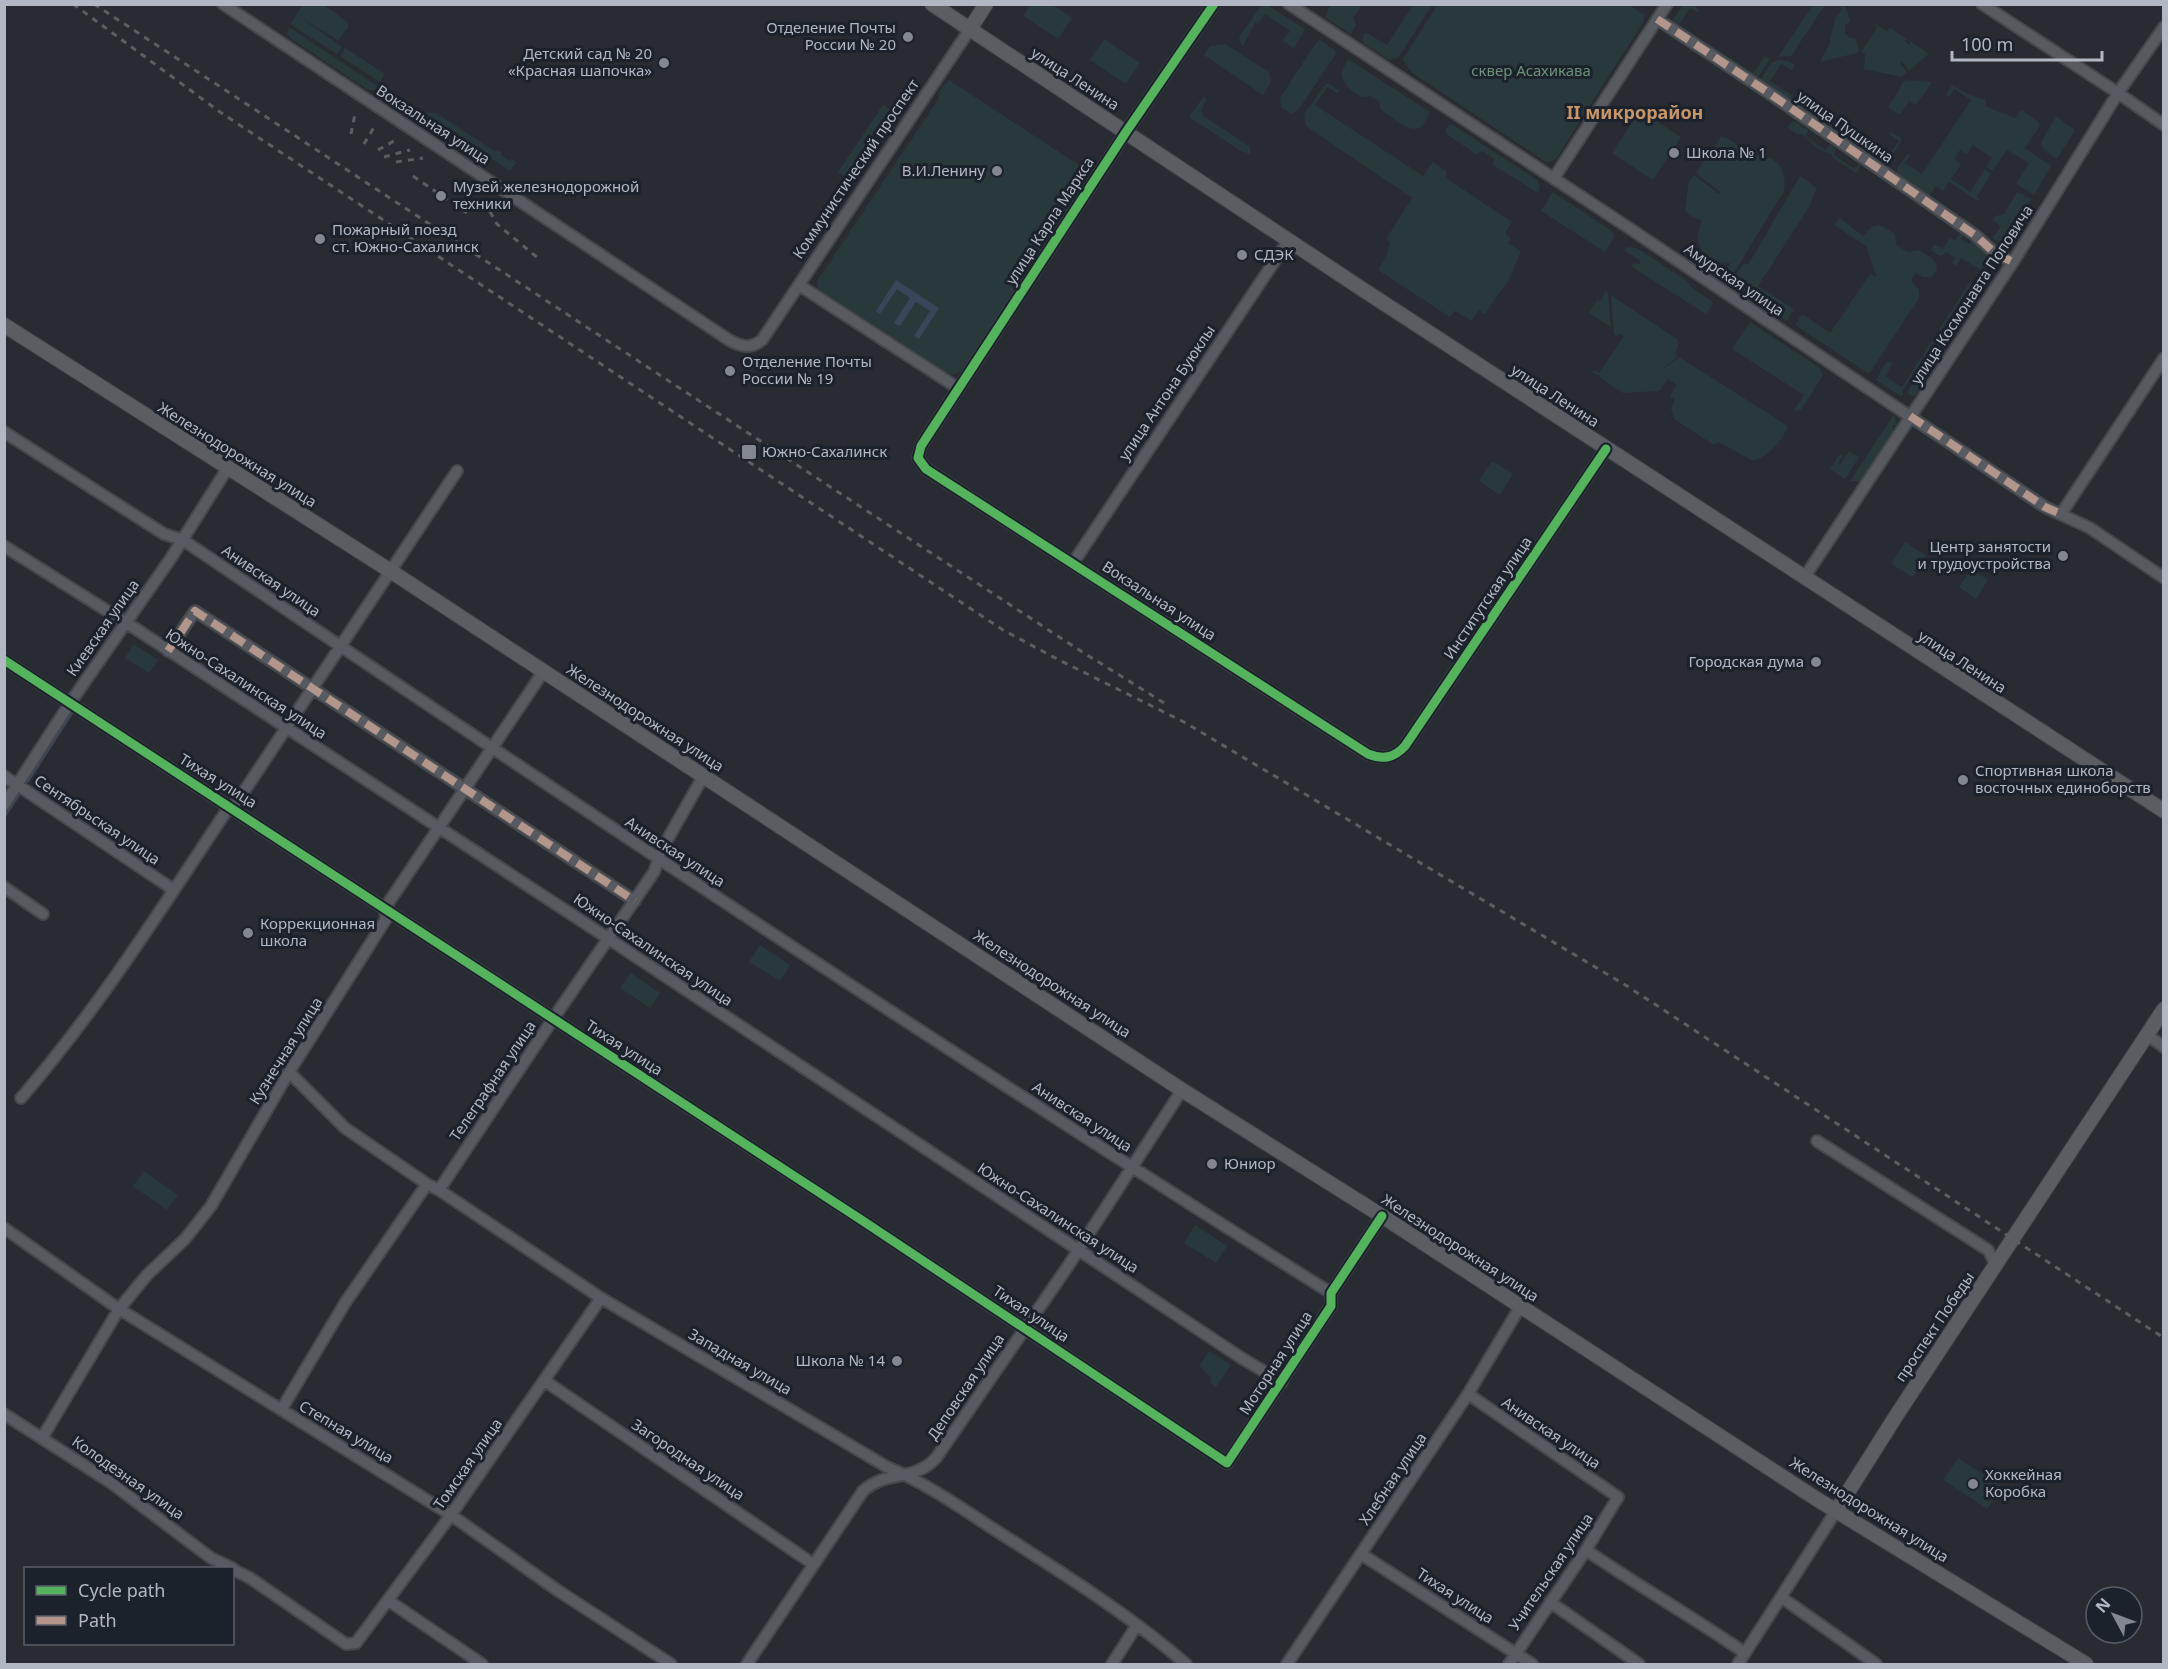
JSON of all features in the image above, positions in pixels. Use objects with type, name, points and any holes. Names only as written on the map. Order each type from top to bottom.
[{"type":"main road","name":"улица Ленина","points":[[932,4],[1288,241],[2163,811]]},
{"type":"main road","name":"Коммунистический проспект","points":[[970,29],[986,4]]},
{"type":"main road","name":"Железнодорожная улица","points":[[4,325],[389,570],[1182,1090],[1382,1216],[1836,1510],[2086,1665]]},
{"type":"main road","name":"проспект Победы","points":[[1836,1510],[2163,1009]]},
{"type":"street","name":"Вокзальная улица","points":[[223,4],[729,340],[748,347]]},
{"type":"street","name":"улица Карла Маркса","points":[[918,458],[921,446],[958,388],[1126,132],[1214,4]]},
{"type":"street","name":"Амурская улица","points":[[1289,4],[1554,178],[2045,507],[2090,528],[2163,578]]},
{"type":"street","points":[[1554,178],[1667,4]]},
{"type":"street","points":[[1982,4],[2163,125]]},
{"type":"street","name":"улица Пушкина","points":[[1658,19],[1975,236],[1996,254],[2013,262]]},
{"type":"street","name":"улица Космонавта Поповича","points":[[1804,578],[2013,262],[2118,93],[2163,27]]},
{"type":"street","name":"Коммунистический проспект","points":[[748,347],[762,340],[970,29]]},
{"type":"street","name":"улица Антона Буюклы","points":[[1072,563],[1288,241]]},
{"type":"street","points":[[799,285],[958,388]]},
{"type":"street","points":[[2061,514],[2163,358]]},
{"type":"street","name":"Анивская улица","points":[[4,432],[164,534],[183,540],[659,860],[1131,1168],[1331,1293]]},
{"type":"street","name":"Институтская улица","points":[[1389,758],[1398,754],[1405,746],[1606,449]]},
{"type":"street","name":"Вокзальная улица","points":[[918,458],[926,469],[1365,752],[1377,758],[1389,758]]},
{"type":"street","name":"Киевская улица","points":[[4,805],[70,703],[183,540],[227,469]]},
{"type":"street","points":[[21,1098],[116,974],[287,728],[456,471]]},
{"type":"street","name":"Южно-Сахалинская улица","points":[[4,546],[287,728],[1243,1359],[1282,1382]]},
{"type":"street","points":[[168,651],[195,611],[635,901]]},
{"type":"street","name":"Тихая улица","points":[[4,660],[1025,1327],[1227,1463]]},
{"type":"street","name":"Кузнечная улица","points":[[42,1438],[119,1309],[147,1275],[185,1239],[211,1206],[289,1072],[386,918],[385,908],[543,672]]},
{"type":"street","name":"Телеграфная улица","points":[[439,1190],[654,872],[662,849],[704,775]]},
{"type":"street","name":"Сентябрьская улица","points":[[4,776],[174,890]]},
{"type":"street","points":[[4,887],[43,914]]},
{"type":"street","points":[[2147,1035],[2163,1047]]},
{"type":"street","name":"Западная улица","points":[[289,1072],[345,1128],[427,1184],[601,1298],[887,1467],[931,1489],[1083,1586],[1137,1625],[1186,1665]]},
{"type":"street","name":"Деповская улица","points":[[747,1665],[863,1491],[881,1479],[920,1471],[936,1458],[1079,1249],[1182,1090]]},
{"type":"street","points":[[1817,1141],[1988,1250],[1996,1265]]},
{"type":"street","points":[[281,1410],[345,1303],[427,1184]]},
{"type":"street","name":"Моторная улица","points":[[1227,1463],[1331,1306],[1331,1293],[1382,1216]]},
{"type":"street","name":"Степная улица","points":[[4,1228],[119,1309],[451,1515],[557,1590],[671,1665]]},
{"type":"street","name":"Томская улица","points":[[356,1643],[451,1515],[601,1298]]},
{"type":"street","name":"Хлебная улица","points":[[1287,1665],[1468,1394],[1520,1307]]},
{"type":"street","name":"Загородная улица","points":[[545,1381],[813,1564]]},
{"type":"street","name":"Анивская улица","points":[[1468,1394],[1618,1497]]},
{"type":"street","name":"Колодезная улица","points":[[4,1414],[118,1487],[211,1558],[228,1567]]},
{"type":"street","name":"Учительская улица","points":[[1509,1665],[1586,1550],[1618,1497]]},
{"type":"street","name":"проспект Победы","points":[[1738,1665],[1836,1510]]},
{"type":"street","points":[[1586,1550],[1745,1653]]},
{"type":"street","name":"Тихая улица","points":[[1361,1554],[1516,1652],[1532,1665]]},
{"type":"street","name":"Колодезная улица","points":[[234,1570],[250,1578],[346,1644],[356,1643]]},
{"type":"street","points":[[1781,1597],[1876,1665]]},
{"type":"street","points":[[389,1601],[483,1665]]},
{"type":"street","points":[[1550,1602],[1639,1665]]},
{"type":"street","points":[[1112,1665],[1137,1625]]},
{"type":"green space","points":[[322,4],[348,22],[348,28],[338,40],[301,18],[342,47],[337,54],[290,24],[303,5]]},
{"type":"green space","points":[[1051,4],[1072,18],[1058,39],[1023,16],[1030,5]]},
{"type":"green space","name":"сквер Асахикава","points":[[1438,4],[1629,5],[1645,15],[1642,24],[1556,159],[1547,163],[1414,74],[1407,67],[1403,59]]},
{"type":"green space","points":[[1261,5],[1267,5],[1305,29],[1294,48],[1283,41],[1290,31],[1265,14],[1258,24],[1255,23],[1243,46],[1239,40],[1240,36]]},
{"type":"green space","points":[[1330,5],[1362,5],[1353,18],[1356,24],[1351,34],[1325,18]]},
{"type":"green space","points":[[1413,5],[1432,5],[1398,58],[1389,60],[1364,44],[1362,40],[1365,32],[1387,45]]},
{"type":"green space","points":[[1683,5],[1693,5],[1699,10],[1698,12],[1690,8],[1679,25],[1753,73],[1765,56],[1770,59],[1755,82],[1670,24]]},
{"type":"green space","points":[[1813,5],[1825,5],[1791,56],[1778,57]]},
{"type":"green space","points":[[1839,5],[1845,5],[1850,21],[1845,26],[1845,33],[1850,38],[1855,38],[1859,51],[1820,62],[1829,45],[1835,19],[1842,9]]},
{"type":"green space","points":[[1874,23],[1887,31],[1890,28],[1907,39],[1904,41],[1910,45],[1912,42],[1929,54],[1909,71],[1902,61],[1900,63],[1907,72],[1901,77],[1864,69],[1865,54],[1861,52],[1877,28]]},
{"type":"green space","points":[[289,27],[379,87],[368,90],[290,38],[287,33]]},
{"type":"green space","points":[[1104,39],[1140,63],[1126,84],[1090,60]]},
{"type":"green space","points":[[1320,40],[1336,51],[1335,55],[1299,109],[1291,114],[1281,107],[1280,98]]},
{"type":"green space","points":[[1225,44],[1269,72],[1271,82],[1263,95],[1204,55],[1210,46]]},
{"type":"green space","points":[[345,48],[385,74],[380,82],[340,56]]},
{"type":"green space","points":[[1348,59],[1430,112],[1422,125],[1415,129],[1405,126],[1380,109],[1380,102],[1370,96],[1361,97],[1351,89],[1341,73]]},
{"type":"green space","points":[[1778,60],[1788,61],[1795,65],[1792,70],[1781,64],[1770,81],[1887,158],[1899,141],[1889,134],[1890,132],[1901,138],[1901,142],[1886,164],[1881,165],[1758,84],[1771,63]]},
{"type":"green space","points":[[949,80],[1085,171],[1085,181],[964,369],[950,375],[941,373],[823,298],[818,290],[817,281],[939,98],[938,92]]},
{"type":"green space","points":[[1905,80],[1932,82],[1916,105],[1909,101],[1900,115],[1888,107]]},
{"type":"green space","points":[[1326,84],[1339,91],[1337,93],[1327,87],[1315,105],[1423,176],[1433,162],[1446,171],[1446,178],[1512,222],[1505,233],[1511,238],[1508,243],[1521,251],[1509,279],[1485,314],[1479,310],[1472,321],[1455,311],[1450,317],[1378,270],[1386,257],[1390,242],[1386,239],[1412,198],[1306,126],[1304,114]]},
{"type":"green space","points":[[1952,85],[1967,94],[1986,100],[1985,106],[2015,118],[2021,110],[2039,122],[2039,127],[2025,148],[2051,166],[2034,195],[2016,184],[2029,163],[2007,150],[1992,171],[1986,167],[1992,158],[1973,145],[1967,154],[1960,150],[1954,159],[1961,164],[1951,179],[1970,192],[1985,169],[1991,174],[1977,197],[1980,199],[1978,201],[1949,182],[1943,191],[1936,186],[1929,197],[1897,175],[1897,168],[1908,154],[1910,155],[1905,163],[1922,174],[1971,100],[1954,89],[1949,97],[1946,95]]},
{"type":"green space","points":[[1204,96],[1207,99],[1201,110],[1203,116],[1249,146],[1250,154],[1241,151],[1189,117]]},
{"type":"green space","points":[[883,105],[890,109],[845,177],[838,172]]},
{"type":"green space","points":[[1640,110],[1681,137],[1653,180],[1612,153]]},
{"type":"green space","points":[[422,112],[436,113],[493,150],[502,152],[501,155],[510,161],[512,159],[517,162],[510,171]]},
{"type":"green space","points":[[2056,116],[2075,130],[2057,159],[2044,150],[2041,143]]},
{"type":"green space","points":[[1794,121],[1808,130],[1806,137],[1825,150],[1830,145],[1836,149],[1834,155],[1854,169],[1859,164],[1861,165],[1856,173],[1833,158],[1831,153],[1818,148],[1802,134],[1797,134],[1787,127]]},
{"type":"green space","points":[[1449,125],[1453,125],[1537,180],[1540,186],[1538,193],[1493,165],[1494,159],[1482,151],[1476,154],[1448,135],[1445,130]]},
{"type":"green space","points":[[1721,137],[1734,142],[1752,156],[1768,157],[1773,160],[1781,168],[1785,185],[1784,191],[1734,273],[1727,269],[1730,263],[1713,260],[1702,251],[1698,238],[1702,221],[1689,215],[1685,210],[1689,181],[1694,175],[1719,194],[1720,192],[1696,173]]},
{"type":"green space","points":[[1800,176],[1817,188],[1809,207],[1758,286],[1794,309],[1787,321],[1730,283],[1744,263],[1748,265]]},
{"type":"green space","points":[[1553,192],[1613,232],[1614,237],[1605,252],[1541,211]]},
{"type":"green space","points":[[2017,192],[2031,199],[2002,244],[1992,238],[2001,227],[1993,220],[1996,216],[2004,214]]},
{"type":"green space","points":[[1840,218],[1863,236],[1875,226],[1885,228],[1895,234],[1896,245],[1908,252],[1919,250],[1934,261],[1937,269],[1931,277],[1923,277],[1916,273],[1911,280],[1919,290],[1919,298],[1869,374],[1795,325],[1802,314],[1830,333],[1870,274],[1876,276],[1866,246],[1834,225]]},
{"type":"green space","points":[[1960,233],[1963,236],[1961,239],[1969,244],[1972,241],[1990,255],[1981,270],[1961,258],[1956,266],[1952,263],[1955,258],[1947,252],[1940,256],[1931,250],[1934,244],[1943,249],[1950,238],[1955,241]]},
{"type":"green space","points":[[1628,247],[1637,248],[1687,281],[1690,286],[1714,303],[1706,314],[1632,267],[1633,263],[1639,264],[1641,261],[1624,250]]},
{"type":"green space","points":[[1970,282],[1972,283],[1903,390],[1903,395],[1900,396],[1876,380],[1886,362],[1890,362],[1893,363],[1885,376],[1902,387]]},
{"type":"green space","points":[[1603,290],[1608,293],[1611,328],[1589,313],[1597,300],[1600,301],[1605,292]]},
{"type":"green space","points":[[1611,295],[1677,339],[1678,347],[1675,354],[1678,356],[1658,373],[1679,357],[1788,426],[1773,448],[1762,457],[1751,460],[1719,442],[1714,445],[1674,419],[1671,408],[1675,400],[1670,396],[1677,385],[1668,379],[1659,391],[1623,393],[1592,372],[1594,370],[1599,373],[1624,336],[1614,334]]},
{"type":"green space","points":[[1750,322],[1820,368],[1823,375],[1801,410],[1794,411],[1804,395],[1732,349]]},
{"type":"green space","points":[[1945,333],[1950,335],[1948,338],[1951,343],[1914,397],[1908,394],[1908,391]]},
{"type":"green space","points":[[1894,414],[1897,425],[1893,426],[1893,432],[1860,481],[1850,481]]},
{"type":"green space","points":[[1849,451],[1859,457],[1845,479],[1830,469],[1840,454],[1843,456],[1838,463],[1840,465]]},
{"type":"green space","points":[[1492,461],[1513,474],[1500,495],[1479,481]]},
{"type":"green space","points":[[1905,542],[1926,555],[1913,577],[1891,564]]},
{"type":"green space","points":[[1971,569],[1988,580],[1976,599],[1959,587]]},
{"type":"green space","points":[[134,644],[158,660],[149,673],[125,658]]},
{"type":"green space","points":[[760,945],[790,965],[780,981],[749,962]]},
{"type":"green space","points":[[631,973],[660,993],[650,1008],[620,988]]},
{"type":"green space","points":[[144,1171],[178,1195],[167,1210],[133,1186]]},
{"type":"green space","points":[[1195,1225],[1227,1246],[1216,1263],[1184,1243]]},
{"type":"green space","points":[[1209,1351],[1231,1365],[1216,1387],[1210,1383],[1212,1378],[1199,1366]]},
{"type":"green space","name":"Хоккейная Коробка","points":[[1958,1458],[2002,1487],[1987,1509],[1943,1480]]},
{"type":"water","points":[[896,280],[939,308],[919,339],[914,336],[930,311],[916,302],[900,326],[894,323],[910,298],[897,289],[880,314],[876,311]]},
{"type":"waterway","points":[[28,781],[73,711]]},
{"type":"waterway","points":[[4,817],[18,796]]},
{"type":"railway","points":[[73,4],[220,112],[1003,630],[1184,722],[1627,986],[2164,1338]]},
{"type":"railway","points":[[94,4],[1076,648],[1169,706]]},
{"type":"railway","points":[[351,134],[355,114]]},
{"type":"railway","points":[[364,144],[374,127]]},
{"type":"railway","points":[[378,150],[394,141]]},
{"type":"railway","points":[[384,157],[410,150]]},
{"type":"railway","points":[[396,162],[423,158]]},
{"type":"railway","points":[[413,176],[467,213]]},
{"type":"railway","points":[[484,201],[497,224],[539,259]]},
{"type":"marked path","points":[[1657,19],[1975,235],[1996,254],[2013,262]]},
{"type":"marked path","points":[[1910,416],[2045,507],[2061,514]]},
{"type":"marked path","points":[[168,651],[195,611],[635,901]]},
{"type":"cycle path","points":[[1214,4],[1126,132],[921,446],[918,458],[926,469],[1368,754],[1383,757],[1397,753],[1405,746],[1606,449]]},
{"type":"cycle path","points":[[4,660],[863,1221],[1227,1463],[1331,1306],[1331,1293],[1382,1216]]},
{"type":"place","name":"Отделение Почты России № 20","points":[[908,37]]},
{"type":"place","name":"Детский сад № 20 «Красная шапочка»","points":[[664,63]]},
{"type":"place","name":"Школа № 1","points":[[1674,153]]},
{"type":"place","name":"В.И.Ленину","points":[[997,171]]},
{"type":"place","name":"Музей железнодорожной техники","points":[[441,196]]},
{"type":"place","name":"Пожарный поезд ст. Южно-Сахалинск","points":[[320,239]]},
{"type":"place","name":"СДЭК","points":[[1242,255]]},
{"type":"place","name":"Отделение Почты России № 19","points":[[730,371]]},
{"type":"place","name":"Южно-Сахалинск","points":[[749,452]]},
{"type":"place","name":"Центр занятости и трудоустройства","points":[[2063,556]]},
{"type":"place","name":"Городская дума","points":[[1816,662]]},
{"type":"place","name":"Спортивная школа восточных единоборств","points":[[1963,780]]},
{"type":"place","name":"Коррекционная школа","points":[[248,933]]},
{"type":"place","name":"Юниор","points":[[1212,1164]]},
{"type":"place","name":"Школа № 14","points":[[897,1361]]},
{"type":"place","name":"Хоккейная Коробка","points":[[1973,1484]]},
{"type":"district","name":"II микрорайон","points":[[1635,113]]}]
